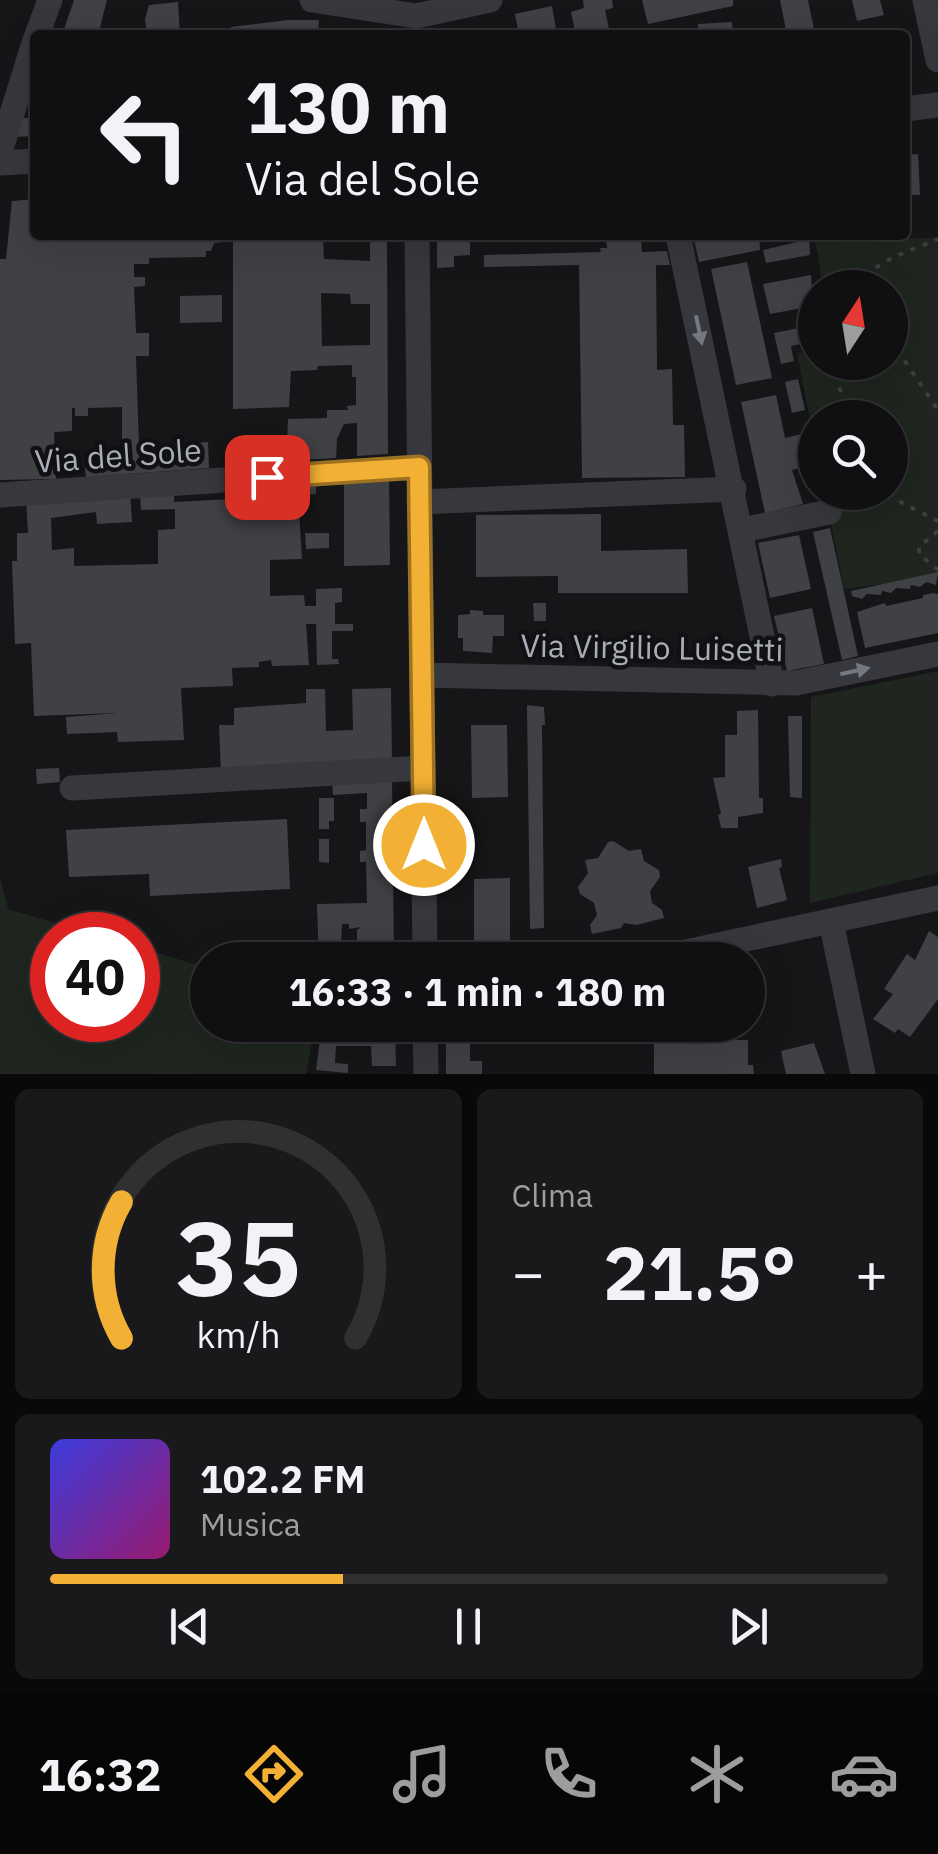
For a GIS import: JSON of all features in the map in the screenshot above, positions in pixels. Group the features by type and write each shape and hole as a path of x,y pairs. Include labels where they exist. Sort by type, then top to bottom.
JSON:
{"street":[{"path":"39,30 50,0"},
{"path":"312,0 416,17 490,0"},
{"path":"925,0 938,60"},
{"path":"0,152 30,56"},
{"path":"910,108 938,104"},
{"path":"0,162 30,161"},
{"path":"417,240 425,942"},
{"path":"679,240 772,684"},
{"name":"Via del Sole","path":"0,495 419,467"},
{"path":"419,502 734,488"},
{"path":"742,530 829,512"},
{"name":"Via Virgilio Luisetti","path":"422,675 772,684 796,683 938,654"},
{"path":"72,788 423,768"},
{"path":"732,942 938,898"},
{"path":"831,921 863,1074"},
{"path":"425,1042 426,1074"}],"path":[{"path":"873,270 938,239"},
{"path":"908,365 937,404"},
{"path":"908,504 938,521"},
{"path":"829,512 836,510"},
{"path":"938,530 919,547 919,554 938,570"}],"shaded area":[{"path":"938,238 938,577 844,589 828,510 908,510 908,400 806,400 802,380 908,380 908,270 820,270 815,240"},
{"path":"938,671 938,873 810,903 811,697"},
{"path":"0,877 8,909 30,916 30,1042 160,1042 160,954 190,963 190,1042 312,1042 306,1074 0,1074"}],"building":[{"path":"74,0 107,0 99,30 64,30"},
{"path":"583,0 612,0 613,8 605,10 609,29 575,30 571,12 584,8"},
{"path":"642,0 733,0 733,6 648,24"},
{"path":"780,0 808,0 814,29 786,30"},
{"path":"852,0 880,0 884,15 857,21"},
{"path":"178,2 180,30 146,30 149,5"},
{"path":"552,6 556,30 518,30 515,14"},
{"path":"288,20 319,20 318,30 231,27"},
{"path":"732,22 733,30 699,30 698,24"},
{"path":"22,118 30,118 30,136 15,137"},
{"path":"918,154 920,195 910,195 910,155"},
{"path":"30,199 30,240 222,240 206,251 206,257 149,258 149,264 134,264 134,277 145,277 145,286 134,287 136,333 149,333 149,356 136,356 139,447 208,442 209,468 86,477 85,468 91,467 91,459 122,456 122,407 88,408 88,416 75,416 72,408 72,431 54,432 56,479 0,480 0,259 6,259 12,201"},
{"path":"233,240 323,240 324,259 370,261 370,240 387,240 388,454 357,456 357,423 344,424 337,439 336,458 286,461 288,419 327,418 327,410 348,410 347,406 356,405 352,365 291,371 289,407 233,409","holes":["321,293 350,294 351,304 370,304 370,345 322,346"]},
{"path":"437,240 470,240 470,255 454,256 454,267 437,268"},
{"path":"606,240 641,240 642,252 667,251 670,265 656,265 657,370 672,369 673,425 684,425 685,477 582,478 579,265 484,267 484,255 601,252 600,248 607,248"},
{"path":"694,240 759,240 760,250 699,262"},
{"path":"809,240 810,255 766,263 763,250"},
{"path":"747,262 772,378 736,385 711,269"},
{"path":"798,277 798,309 770,314 763,284"},
{"path":"222,295 222,322 180,323 180,296"},
{"path":"798,328 798,345 791,346 794,361 781,364 774,333"},
{"path":"798,379 803,400 798,400 798,412 792,413 785,382"},
{"path":"776,395 785,438 798,435 798,468 792,470 798,505 765,513 741,402"},
{"path":"268,437 270,463 233,466 232,440"},
{"path":"389,474 390,565 344,566 344,476"},
{"path":"316,477 316,494 298,495 302,559 270,560 270,596 304,595 305,606 316,606 316,589 342,588 342,602 335,603 335,624 353,624 353,631 332,631 332,659 338,659 339,664 317,665 316,624 306,624 309,665 272,666 271,660 259,662 259,667 232,668 233,686 181,688 184,740 118,742 117,732 67,734 66,717 118,713 34,716 31,643 15,644 12,561 17,561 17,533 28,533 26,497 130,490 132,522 97,524 96,512 51,518 52,550 74,548 74,566 158,564 158,530 175,529 175,509 141,510 140,493 174,490 174,502 232,499 231,483"},
{"path":"601,514 601,551 687,549 688,593 558,593 558,576 476,577 476,515"},
{"path":"830,528 858,656 842,660 813,532"},
{"path":"305,533 329,533 329,548 306,549"},
{"path":"799,535 811,589 770,598 758,543"},
{"path":"938,572 936,585 926,582 920,587 911,585 910,589 896,588 891,593 867,594 862,599 852,596 851,591"},
{"path":"938,594 938,633 865,648 857,612"},
{"path":"533,603 546,603 546,621 534,621"},
{"path":"812,608 824,664 787,671 774,616"},
{"path":"470,610 483,611 483,615 504,615 504,636 493,636 492,653 463,651 463,638 458,638 458,615 470,614"},
{"path":"391,688 392,764 221,773 219,725 234,725 234,708 306,703 306,689 325,689 326,731 353,730 352,689"},
{"path":"527,705 544,707 545,725 544,928 530,929"},
{"path":"758,710 759,798 763,798 763,813 738,817 738,828 721,828 713,778 725,777 725,735 737,735 737,711"},
{"path":"788,716 802,716 802,798 790,797"},
{"path":"471,725 507,725 508,797 472,798"},
{"path":"59,768 60,782 37,784 36,769"},
{"path":"332,779 392,779 394,942 357,942 357,930 361,927 349,929 349,924 342,924 341,942 318,942 317,904 367,903 366,862 360,862 360,851 366,850 366,822 360,822 360,809 367,809 367,793 333,795"},
{"path":"319,798 334,798 334,821 329,821 329,829 319,829"},
{"path":"287,819 290,889 150,896 149,874 69,877 66,830"},
{"path":"319,839 329,839 329,863 319,862"},
{"path":"608,842 629,851 641,849 644,861 659,870 660,877 650,891 652,903 662,910 664,918 636,925 624,923 621,928 592,934 590,925 597,915 594,903 580,894 578,887 588,873 585,860 598,858"},
{"path":"781,859 779,868 787,900 757,908 748,867"},
{"path":"510,878 510,942 474,942 474,879"},
{"path":"929,931 938,937 938,999 910,1037 873,1019 893,994 884,989 907,954 915,960"},
{"path":"320,1042 395,1042 396,1066 372,1066 371,1046 336,1046 335,1063 348,1064 348,1073 316,1070"},
{"path":"446,1042 470,1042 470,1061 482,1061 482,1074 446,1074"},
{"path":"654,1042 748,1042 748,1065 753,1065 754,1074 654,1074"},
{"path":"814,1043 825,1074 786,1074 781,1051"}],"route":[{"path":"267,477 419,467 424,845"}]}
